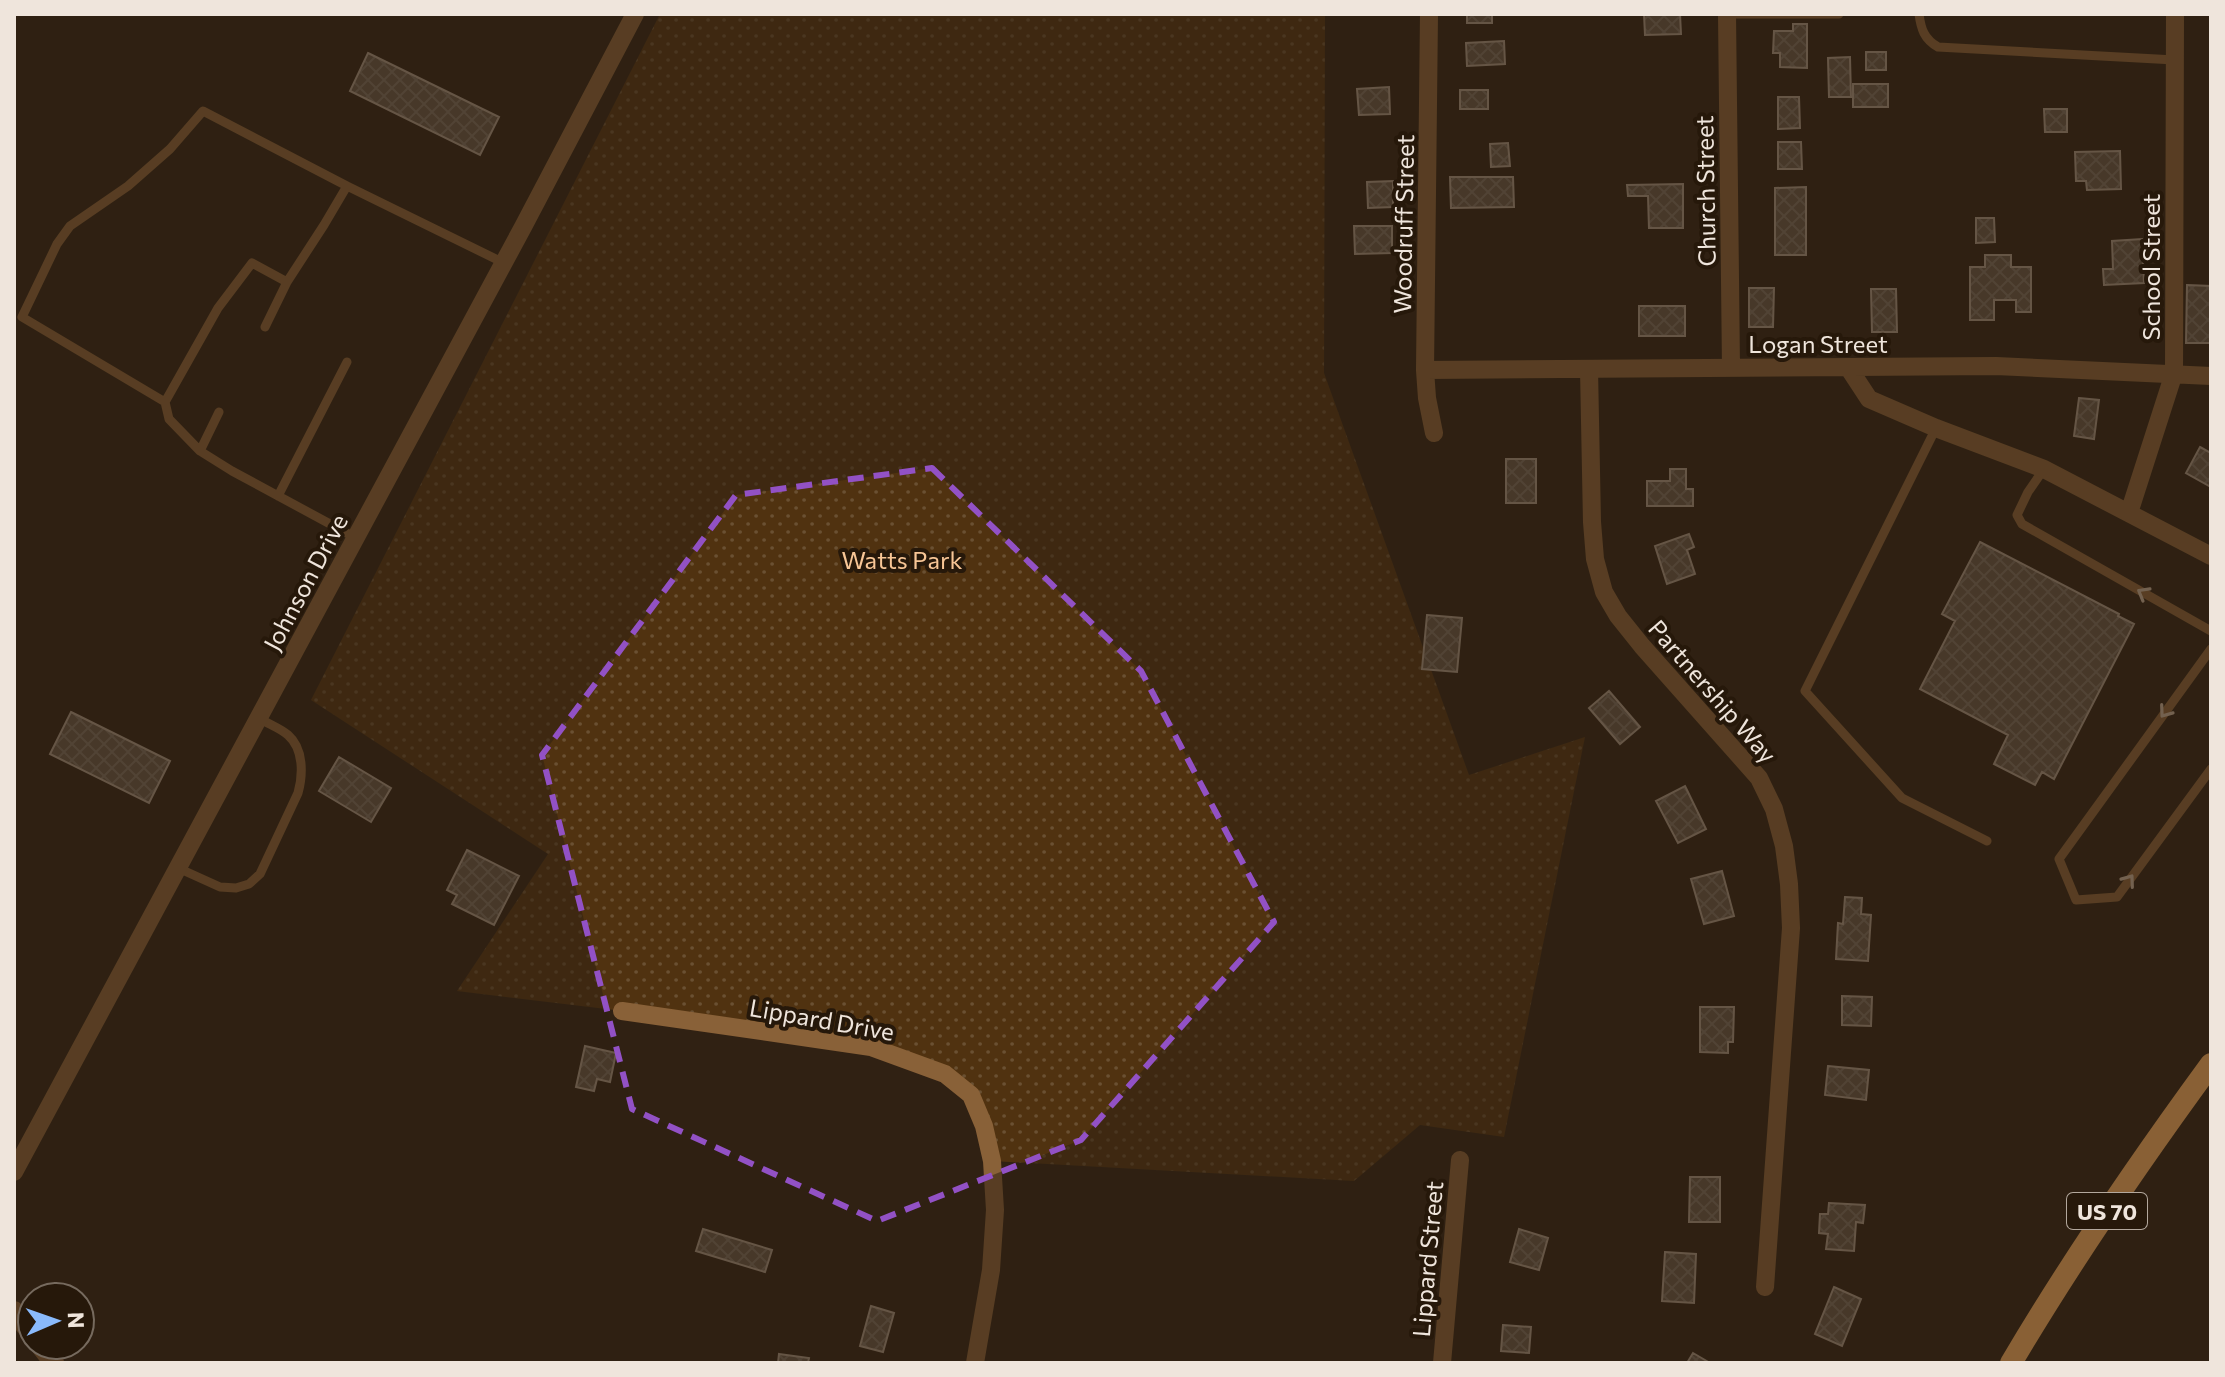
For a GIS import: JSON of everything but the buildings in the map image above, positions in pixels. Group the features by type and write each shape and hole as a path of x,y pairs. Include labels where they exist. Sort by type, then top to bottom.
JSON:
{"highway":[{"name":"US 70","path":"2011,1363 2050,1296 2155,1140 2211,1064"}],"street":[{"name":"Johnson Drive","path":"14,1172 635,14"},
{"name":"Woodruff Street","path":"1429,14 1425,370 1434,433"},
{"name":"Church Street","path":"1727,14 1731,368"},
{"name":"School Street","path":"2129,513 2174,373 2175,14"},
{"name":"Logan Street","path":"1425,370 1996,366 2211,376"},
{"path":"1848,367 1869,399 2044,469 2211,556"},
{"name":"Partnership Way","path":"1589,369 1592,522 1595,559 1604,592 1642,646 1759,778 1774,809 1784,846 1791,928 1765,1287"},
{"name":"Lippard Drive","path":"622,1011 871,1047 945,1074 971,1095 984,1126 992,1161 995,1210 991,1270 975,1363"},
{"name":"Lippard Street","path":"1442,1363 1460,1160"}],"lane":[{"path":"1727,14 1839,14"},
{"path":"1919,14 1921,30 1929,42 1938,47 2175,60"},
{"path":"165,402 22,317 57,244 70,226 128,186 170,149 203,111 504,263"},
{"path":"265,327 287,282 347,186"},
{"path":"287,282 252,263 218,308 165,402 169,419 200,451 356,538"},
{"path":"278,496 347,362"},
{"path":"200,451 219,412"},
{"path":"1936,428 1805,691 1902,798 1987,841"},
{"path":"2044,469 2017,515 2022,524 2211,631"},
{"path":"2211,649 2059,859 2076,900 2117,897 2211,769"},
{"path":"178,868 220,887 236,888 249,884 260,874 302,779 295,744 288,735 259,718"}],"highlighted area":[{"path":"932,468 1141,671 1274,922 1081,1140 877,1221 632,1109 542,755 736,495"}],"green space":[{"name":"Watts Park","path":"660,14 1325,14 1324,373 1469,775 1585,737 1504,1137 1420,1125 1354,1181 992,1161 971,1095 917,1063 623,1011 457,991 548,854 311,700"}]}
